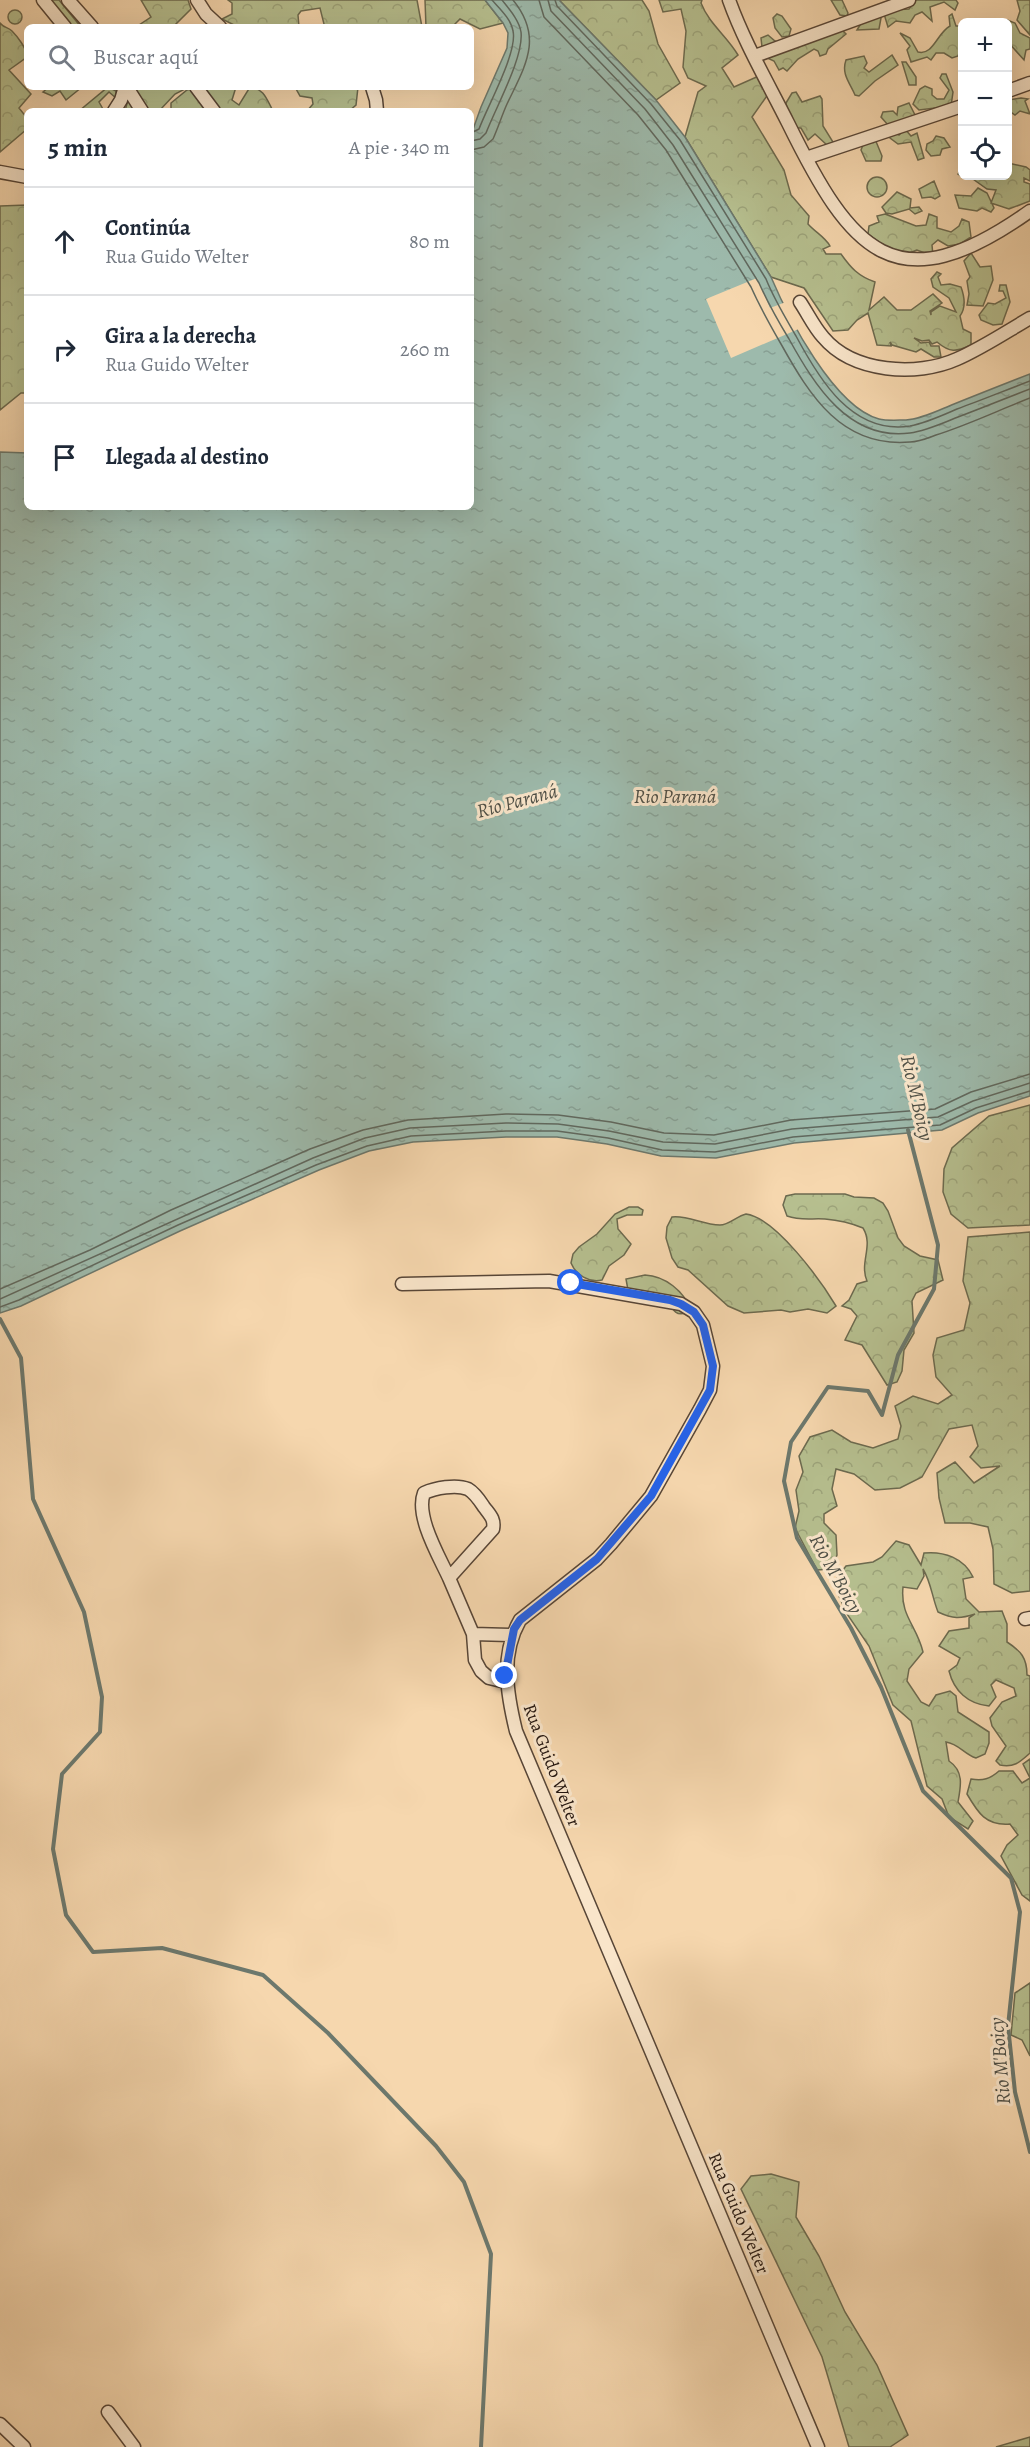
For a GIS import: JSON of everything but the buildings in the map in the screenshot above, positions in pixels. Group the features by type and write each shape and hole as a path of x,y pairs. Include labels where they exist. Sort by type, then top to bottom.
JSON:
{"street":[{"path":"43,0 63,24"},
{"path":"68,0 89,24"},
{"path":"197,0 206,14 217,24"},
{"path":"729,0 806,158 831,202 863,240 900,258 924,261 958,253 1003,231 1030,211"},
{"path":"755,56 909,0"},
{"path":"1012,90 1030,83"},
{"path":"116,108 124,90"},
{"path":"126,90 140,108"},
{"path":"198,90 212,108"},
{"path":"373,90 377,108"},
{"path":"806,158 958,108"},
{"path":"0,172 24,176"},
{"path":"801,302 824,338 844,354 881,369 908,369 956,359 1030,318"},
{"name":"Rua Guido Welter","path":"402,1284 549,1281 670,1300 694,1312 703,1325 713,1366 710,1390 651,1496 597,1559 520,1620 513,1635 505,1676 516,1731 818,2447"},
{"path":"449,1578 493,1529 494,1524 494,1519 477,1496 468,1489 459,1487 432,1489 424,1493 421,1503 423,1516 449,1578 473,1634 475,1660 481,1671 489,1678 506,1682"},
{"path":"473,1634 513,1635"},
{"path":"108,2412 134,2447"},
{"path":"0,2424 24,2447"}],"green space":[{"path":"47,0 59,0 79,24 67,24"},
{"path":"141,0 188,0 191,9 176,24 140,24 151,17"},
{"path":"228,0 417,0 421,24 324,24 320,8 301,11 298,15 299,24 232,24 222,19 232,14 232,3"},
{"path":"425,0 485,0 503,23 480,29 460,19 455,24 426,24"},
{"path":"559,0 642,0 649,11 658,44 680,83 656,100"},
{"path":"659,0 702,0 704,10 738,55 722,68 734,87 761,75 769,93 752,117 784,170 791,195 809,216 808,224 830,246 823,249 826,254 841,254 855,271 875,282 869,310 884,297 897,310 911,310 933,294 942,303 930,311 931,315 931,312 940,306 956,312 949,298 933,287 931,279 937,272 941,274 938,277 941,285 950,284 961,287 964,303 960,316 963,329 971,333 971,345 953,350 937,342 932,344 929,340 922,341 914,338 921,343 929,342 931,346 939,346 941,357 934,357 921,349 916,352 892,345 890,342 891,346 877,345 868,313 848,330 833,331 804,288 771,277 685,137 698,92 706,86 688,78 683,67 686,31 681,9 663,12"},
{"path":"831,0 842,0 848,13 847,16 840,15"},
{"path":"916,0 956,0 958,3 955,10 944,2 930,7 932,21 922,12 915,15 910,23 896,21 888,27 884,14 892,10 909,9"},
{"path":"1017,0 1030,0 1030,35 1017,20 1020,11"},
{"path":"12,10 18,10 22,17 18,24 12,24 8,20 8,14"},
{"path":"874,13 881,18 879,29 857,30 866,15"},
{"path":"777,14 782,16 791,29 789,36 782,37 775,28 773,18"},
{"path":"952,14 958,26 958,56 952,58 944,53 936,53 931,60 927,57 911,62 907,50 910,46 900,33 910,38 918,52 928,51 950,26 949,16"},
{"path":"1012,22 1020,33 1030,38 1030,49 1026,50 1024,60 1012,46"},
{"path":"0,23 10,30 24,46 24,59 9,70 24,86 24,90 31,94 19,108 24,114 24,132 0,152"},
{"path":"841,29 846,34 828,49 826,54 820,56 814,49 798,59 787,71 783,68 779,70 774,61 763,56 761,38 768,35 782,44"},
{"path":"892,55 898,65 859,96 855,95 845,74 846,60 864,56 867,63 864,68 869,72"},
{"path":"902,62 906,62 916,77 916,85 909,85"},
{"path":"942,74 946,74 953,92 951,106 919,110 913,104 920,89 925,86 932,89 932,95 937,99 944,99 949,90 940,78"},
{"path":"45,90 78,90 66,100 60,91 52,96 43,92"},
{"path":"104,90 116,91 117,99 109,92 99,102 102,108 83,108"},
{"path":"134,90 183,90 175,94 162,108 126,108 129,96"},
{"path":"187,90 235,90 232,100 239,105 248,90 259,90 271,108 171,108 171,103"},
{"path":"297,90 358,90 356,105 352,108 310,108 313,104 312,98 300,96"},
{"path":"796,92 802,102 820,96 822,99 823,126 833,142 828,146 815,134 808,140 801,128 795,128 788,115 786,103 792,93"},
{"path":"1012,99 1028,99 1025,101 1030,114 1020,111 1015,115 1012,113"},
{"path":"909,103 915,115 911,120 888,125 881,117 883,112 893,111 897,115 898,107"},
{"path":"905,129 911,136 917,133 924,158 918,160 911,142 898,144 890,138 888,133 894,132 899,135"},
{"path":"936,136 944,138 950,147 942,149 940,155 931,156 926,150 927,144"},
{"path":"875,139 882,156 881,161 866,161 861,150 863,145"},
{"path":"1012,164 1030,170 1030,181 1024,178 1024,182 1030,184 1030,201 1009,209 991,203 996,190 987,189 974,180 1012,180"},
{"path":"873,177 881,177 887,183 887,191 881,197 873,197 867,191 867,183"},
{"path":"934,181 940,196 935,199 922,198 919,189"},
{"path":"978,188 987,193 994,208 991,212 982,208 977,211 959,208 955,195 971,196"},
{"path":"897,192 911,199 910,208 919,207 922,211 915,214 909,209 892,214 886,213 882,207"},
{"path":"24,205 24,393 0,410 0,206"},
{"path":"885,214 916,226 926,225 929,214 937,217 937,228 951,232 959,226 962,219 969,222 971,237 960,244 948,246 938,240 932,245 933,256 917,250 910,253 897,252 868,234 869,226 879,222 877,216"},
{"path":"971,253 980,267 991,266 993,280 983,306 967,305 969,294 967,281 970,277 964,261"},
{"path":"1000,285 1006,285 1010,302 1002,324 993,325 981,320 979,315 988,303 995,304 1006,298 1003,291 999,291"},
{"path":"1030,1105 1030,1225 968,1228 951,1214 943,1192 944,1169 952,1148 989,1116"},
{"path":"845,1194 874,1198 883,1203 888,1211 898,1238 904,1246 920,1256 938,1260 943,1280 916,1293 912,1301 914,1333 904,1350 902,1371 897,1382 887,1385 862,1345 845,1340 857,1316 851,1309 842,1306 849,1300 857,1284 867,1281 865,1267 867,1241 863,1228 835,1220 787,1216 783,1205 786,1196"},
{"path":"629,1207 638,1207 643,1210 642,1215 627,1215 617,1219 618,1229 631,1244 624,1255 609,1266 602,1280 588,1279 580,1274 571,1263 573,1254 597,1234 615,1214"},
{"path":"746,1214 758,1218 784,1238 809,1267 836,1306 827,1313 808,1309 790,1312 781,1310 744,1313 728,1306 688,1270 678,1267 672,1258 666,1238 667,1227 672,1217 684,1217 720,1225 727,1224"},
{"path":"1030,1232 1030,1591 1012,1593 994,1584 993,1549 988,1527 970,1523 945,1523 939,1498 937,1473 955,1462 974,1483 1000,1466 981,1468 970,1457 978,1446 972,1425 949,1429 922,1477 900,1488 875,1490 854,1474 836,1469 832,1489 837,1506 824,1514 824,1523 836,1535 837,1555 831,1569 817,1570 795,1528 799,1511 796,1490 803,1472 799,1456 810,1437 832,1430 851,1442 873,1448 898,1439 901,1426 895,1406 913,1396 938,1404 952,1395 936,1377 933,1355 937,1338 964,1330 970,1303 963,1281 968,1237"},
{"path":"645,1275 660,1278 673,1286 684,1297 691,1310 682,1314 678,1313 662,1294 628,1290 626,1279"},
{"path":"896,1541 909,1545 921,1565 924,1553 939,1553 953,1557 969,1570 973,1577 963,1579 966,1599 979,1612 1002,1611 1007,1624 1007,1642 1022,1656 1026,1664 1027,1675 1030,1676 1030,1753 1016,1764 1000,1765 996,1761 1006,1746 992,1726 990,1718 1002,1702 1016,1696 1014,1688 996,1680 991,1685 996,1697 989,1706 968,1699 954,1685 949,1671 957,1665 960,1658 939,1646 949,1631 969,1628 969,1618 975,1614 956,1618 938,1612 923,1569 924,1576 917,1589 903,1587 906,1613 923,1652 909,1669 907,1681 921,1702 929,1706 936,1695 950,1691 956,1696 958,1712 989,1732 989,1743 985,1754 976,1758 946,1742 949,1761 959,1774 958,1802 973,1821 968,1829 949,1817 942,1799 927,1786 911,1721 893,1705 869,1646 847,1614 838,1594 837,1578 846,1566 873,1562 882,1557"},
{"path":"1030,1759 1030,1778 1023,1764"},
{"path":"999,1771 1013,1771 1022,1783 1030,1778 1030,1901 1022,1895 1001,1856 1007,1845 1018,1835 1010,1824 995,1823 984,1817 967,1794 971,1779 986,1779"},
{"path":"1030,1983 1030,2056 1022,2040 1011,2035 1015,1993"},
{"path":"771,2174 799,2182 796,2217 819,2256 845,2312 877,2365 908,2435 890,2447 849,2447 822,2357 741,2189 751,2176"},
{"path":"1030,2437 1030,2447 996,2447"}],"water":[{"name":"Rio Paraná","path":"485,0 559,0 656,100 685,137 771,277 814,358 846,397 862,411 882,420 912,419 1030,374 1030,1096 978,1113 942,1130 794,1143 716,1158 661,1156 607,1144 557,1137 413,1142 369,1151 319,1170 180,1231 21,1306 0,1313 0,452 24,453 24,510 474,510 474,127 507,48 508,33"}],"pier":[{"path":"757,278 770,308 786,302 801,328 731,358 706,299"}],"waterway":[{"name":"Rio M'Boicy","path":"908,1130 938,1245 934,1289 898,1355 882,1415 868,1391 828,1387 791,1442 784,1481 797,1538 851,1628 881,1687 923,1791 1011,1878 1020,1912 1008,2026 1015,2092 1030,2152"},
{"path":"0,1319 21,1358 33,1499 84,1612 102,1697 100,1732 62,1774 53,1849 66,1915 93,1952 162,1948 263,1975 328,2033 436,2146 464,2182 491,2254 481,2447"}],"route":[{"path":"505,1676 514,1629 520,1620 597,1559 651,1496 710,1390 713,1366 709,1343 703,1325 694,1312 670,1300 571,1283"}],"water label":[{"name":"Río Paraná","path":"517,801"}]}
